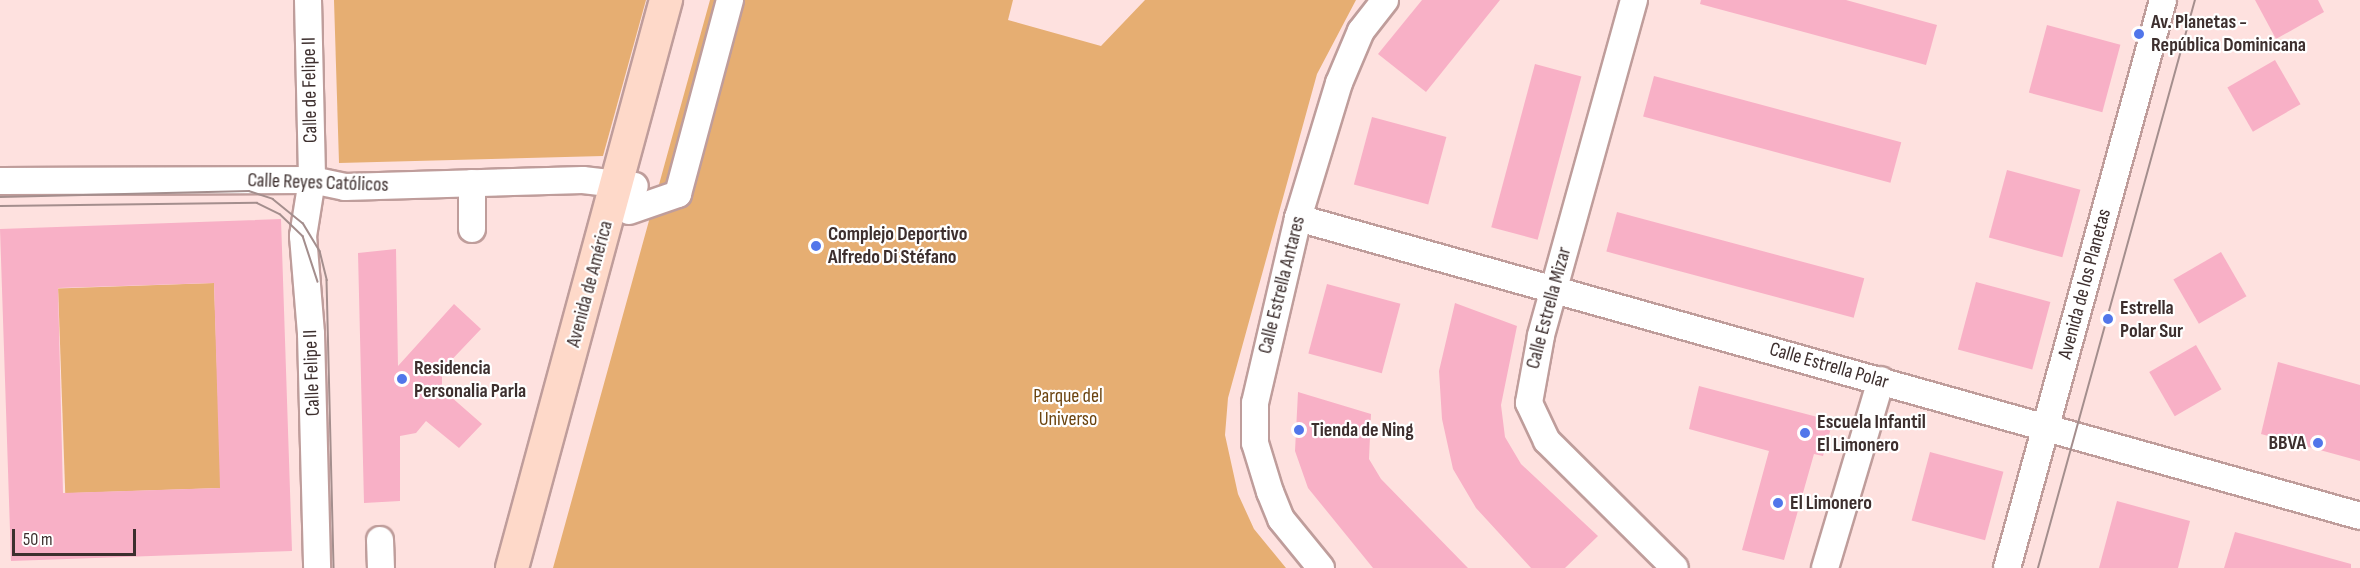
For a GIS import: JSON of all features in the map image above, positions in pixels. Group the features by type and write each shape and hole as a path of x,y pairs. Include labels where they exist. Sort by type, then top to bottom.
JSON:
{"main road":[{"name":"Avenida de América","path":"533,568 627,194 666,0"},
{"name":"Avenida de América","path":"512,568 687,0"}],"street":[{"name":"Calle de Felipe II","path":"308,0 312,180"},
{"name":"Avenida de América","path":"627,194 678,194 730,0"},
{"name":"Calle Estrella Antares","path":"1320,568 1281,519 1255,443 1262,364 1298,218 1351,51 1384,0"},
{"name":"Calle Estrella Mizar","path":"1634,0 1528,385 1534,420 1555,449 1675,568"},
{"name":"Avenida de los Planetas","path":"2007,568 2163,0"},
{"name":"Calle Reyes Católicos","path":"0,182 312,180 345,187 472,183 627,194"},
{"name":"Calle Felipe II","path":"312,180 303,236 311,334 317,568"},
{"path":"472,183 472,229"},
{"name":"Calle Estrella Polar","path":"1298,218 2360,516"},
{"path":"1825,568 1881,380"},
{"path":"380,540 381,568"}],"green space":[{"path":"334,0 646,0 603,156 339,163"},
{"name":"Parque del Universo","path":"710,0 1013,0 1008,20 1101,46 1145,0 1356,0 1317,74 1228,398 1225,435 1238,494 1254,529 1286,568 553,568"},
{"path":"214,283 221,488 65,493 58,288"}],"building":[{"path":"1422,0 1500,0 1426,92 1378,54"},
{"path":"1701,0 1846,0 1937,25 1926,65 1700,4"},
{"path":"2255,0 2318,0 2324,12 2276,39"},
{"path":"2047,25 2120,45 2102,112 2029,93"},
{"path":"2275,60 2300,104 2253,132 2227,88"},
{"path":"1535,64 1581,76 1538,240 1491,227"},
{"path":"1654,76 1901,142 1890,183 1643,117"},
{"path":"1372,117 1446,137 1428,205 1354,185"},
{"path":"2007,170 2080,190 2062,257 1989,238"},
{"path":"1617,212 1864,278 1854,318 1606,252"},
{"path":"281,219 292,551 11,561 0,229","holes":["214,283 220,488 63,493 58,288"]},
{"name":"Residencia Personalia Parla","path":"396,249 398,366 454,304 481,329 442,370 442,389 482,424 459,448 426,421 416,433 400,436 400,501 364,503 358,253"},
{"path":"2221,252 2246,296 2199,324 2173,280"},
{"path":"1976,282 2050,302 2032,370 1958,350"},
{"path":"1327,284 1400,304 1382,373 1308,354"},
{"path":"1455,303 1517,326 1501,405 1505,437 1521,464 1598,536 1565,568 1531,568 1476,508 1453,469 1442,419 1439,371"},
{"path":"2196,345 2222,389 2175,416 2149,372"},
{"path":"2278,362 2360,385 2360,461 2261,434"},
{"name":"El Limonero","path":"1699,386 1833,421 1823,456 1814,454 1784,560 1742,550 1769,451 1689,429"},
{"path":"1298,392 1371,414 1369,459 1381,479 1468,568 1373,568 1308,488 1295,451"},
{"path":"1930,452 2003,472 1985,540 1912,521"},
{"path":"2117,501 2190,521 2178,568 2099,568"},
{"path":"2235,532 2351,564 2351,568 2224,568"}],"tram line":[{"path":"2038,568 2195,0"},
{"path":"0,197 249,191 273,199 303,223 320,251 327,280 334,568"},
{"path":"0,206 257,203 280,214 303,236 318,282"}],"place":[{"name":"Av. Planetas - República Dominicana","path":"2139,34"},
{"name":"Complejo Deportivo Alfredo Di Stéfano","path":"816,246"},
{"name":"Estrella Polar Sur","path":"2108,319"},
{"name":"Residencia Personalia Parla","path":"402,379"},
{"name":"Tienda de Ning","path":"1299,430"},
{"name":"Escuela Infantil El Limonero","path":"1805,433"},
{"name":"BBVA","path":"2318,443"},
{"name":"El Limonero","path":"1778,503"}]}
